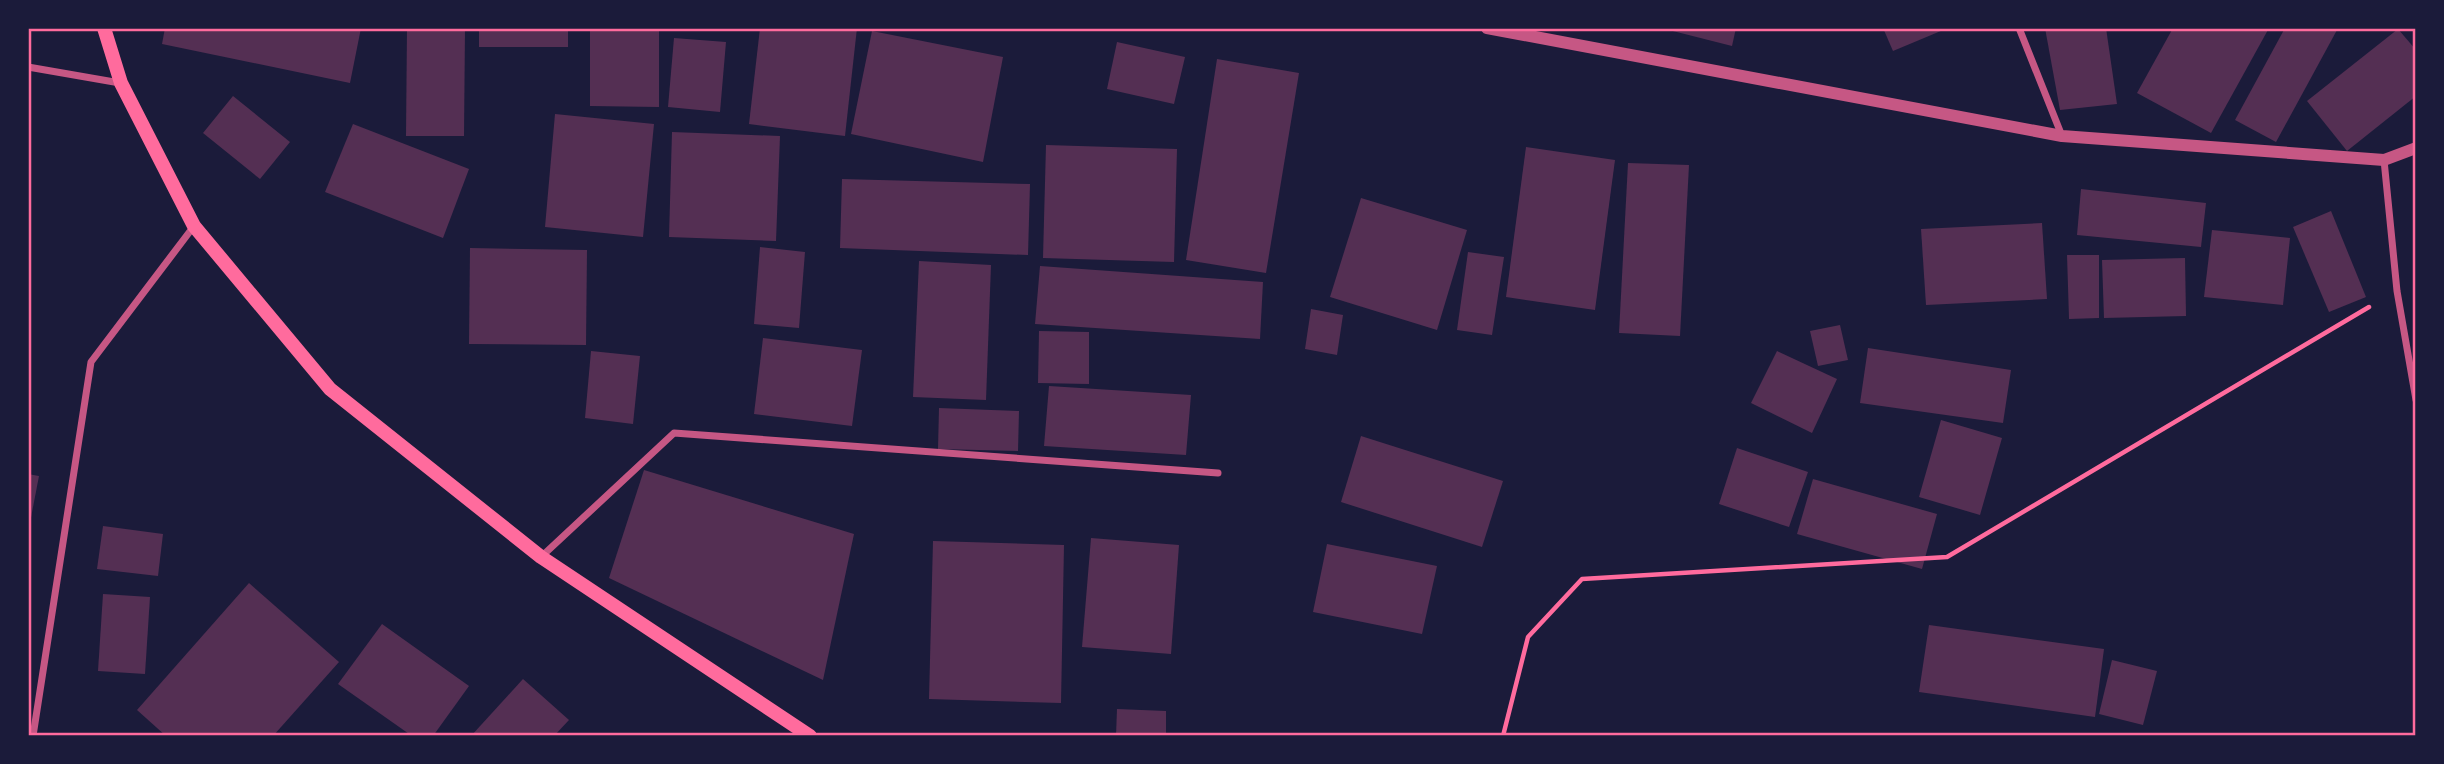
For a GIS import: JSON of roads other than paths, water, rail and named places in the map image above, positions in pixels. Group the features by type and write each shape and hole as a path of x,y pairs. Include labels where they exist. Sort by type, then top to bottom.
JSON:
{"main road":[{"path":"103,28 121,83 194,226 330,389 541,557 810,736"}],"street":[{"path":"1487,28 2062,136 2384,160 2416,148"},
{"path":"2019,28 2062,136"},
{"path":"28,66 121,83"},
{"path":"2384,160 2397,291 2416,400"},
{"path":"33,736 90,362 194,226"},
{"path":"541,557 674,433 1218,473"}]}
